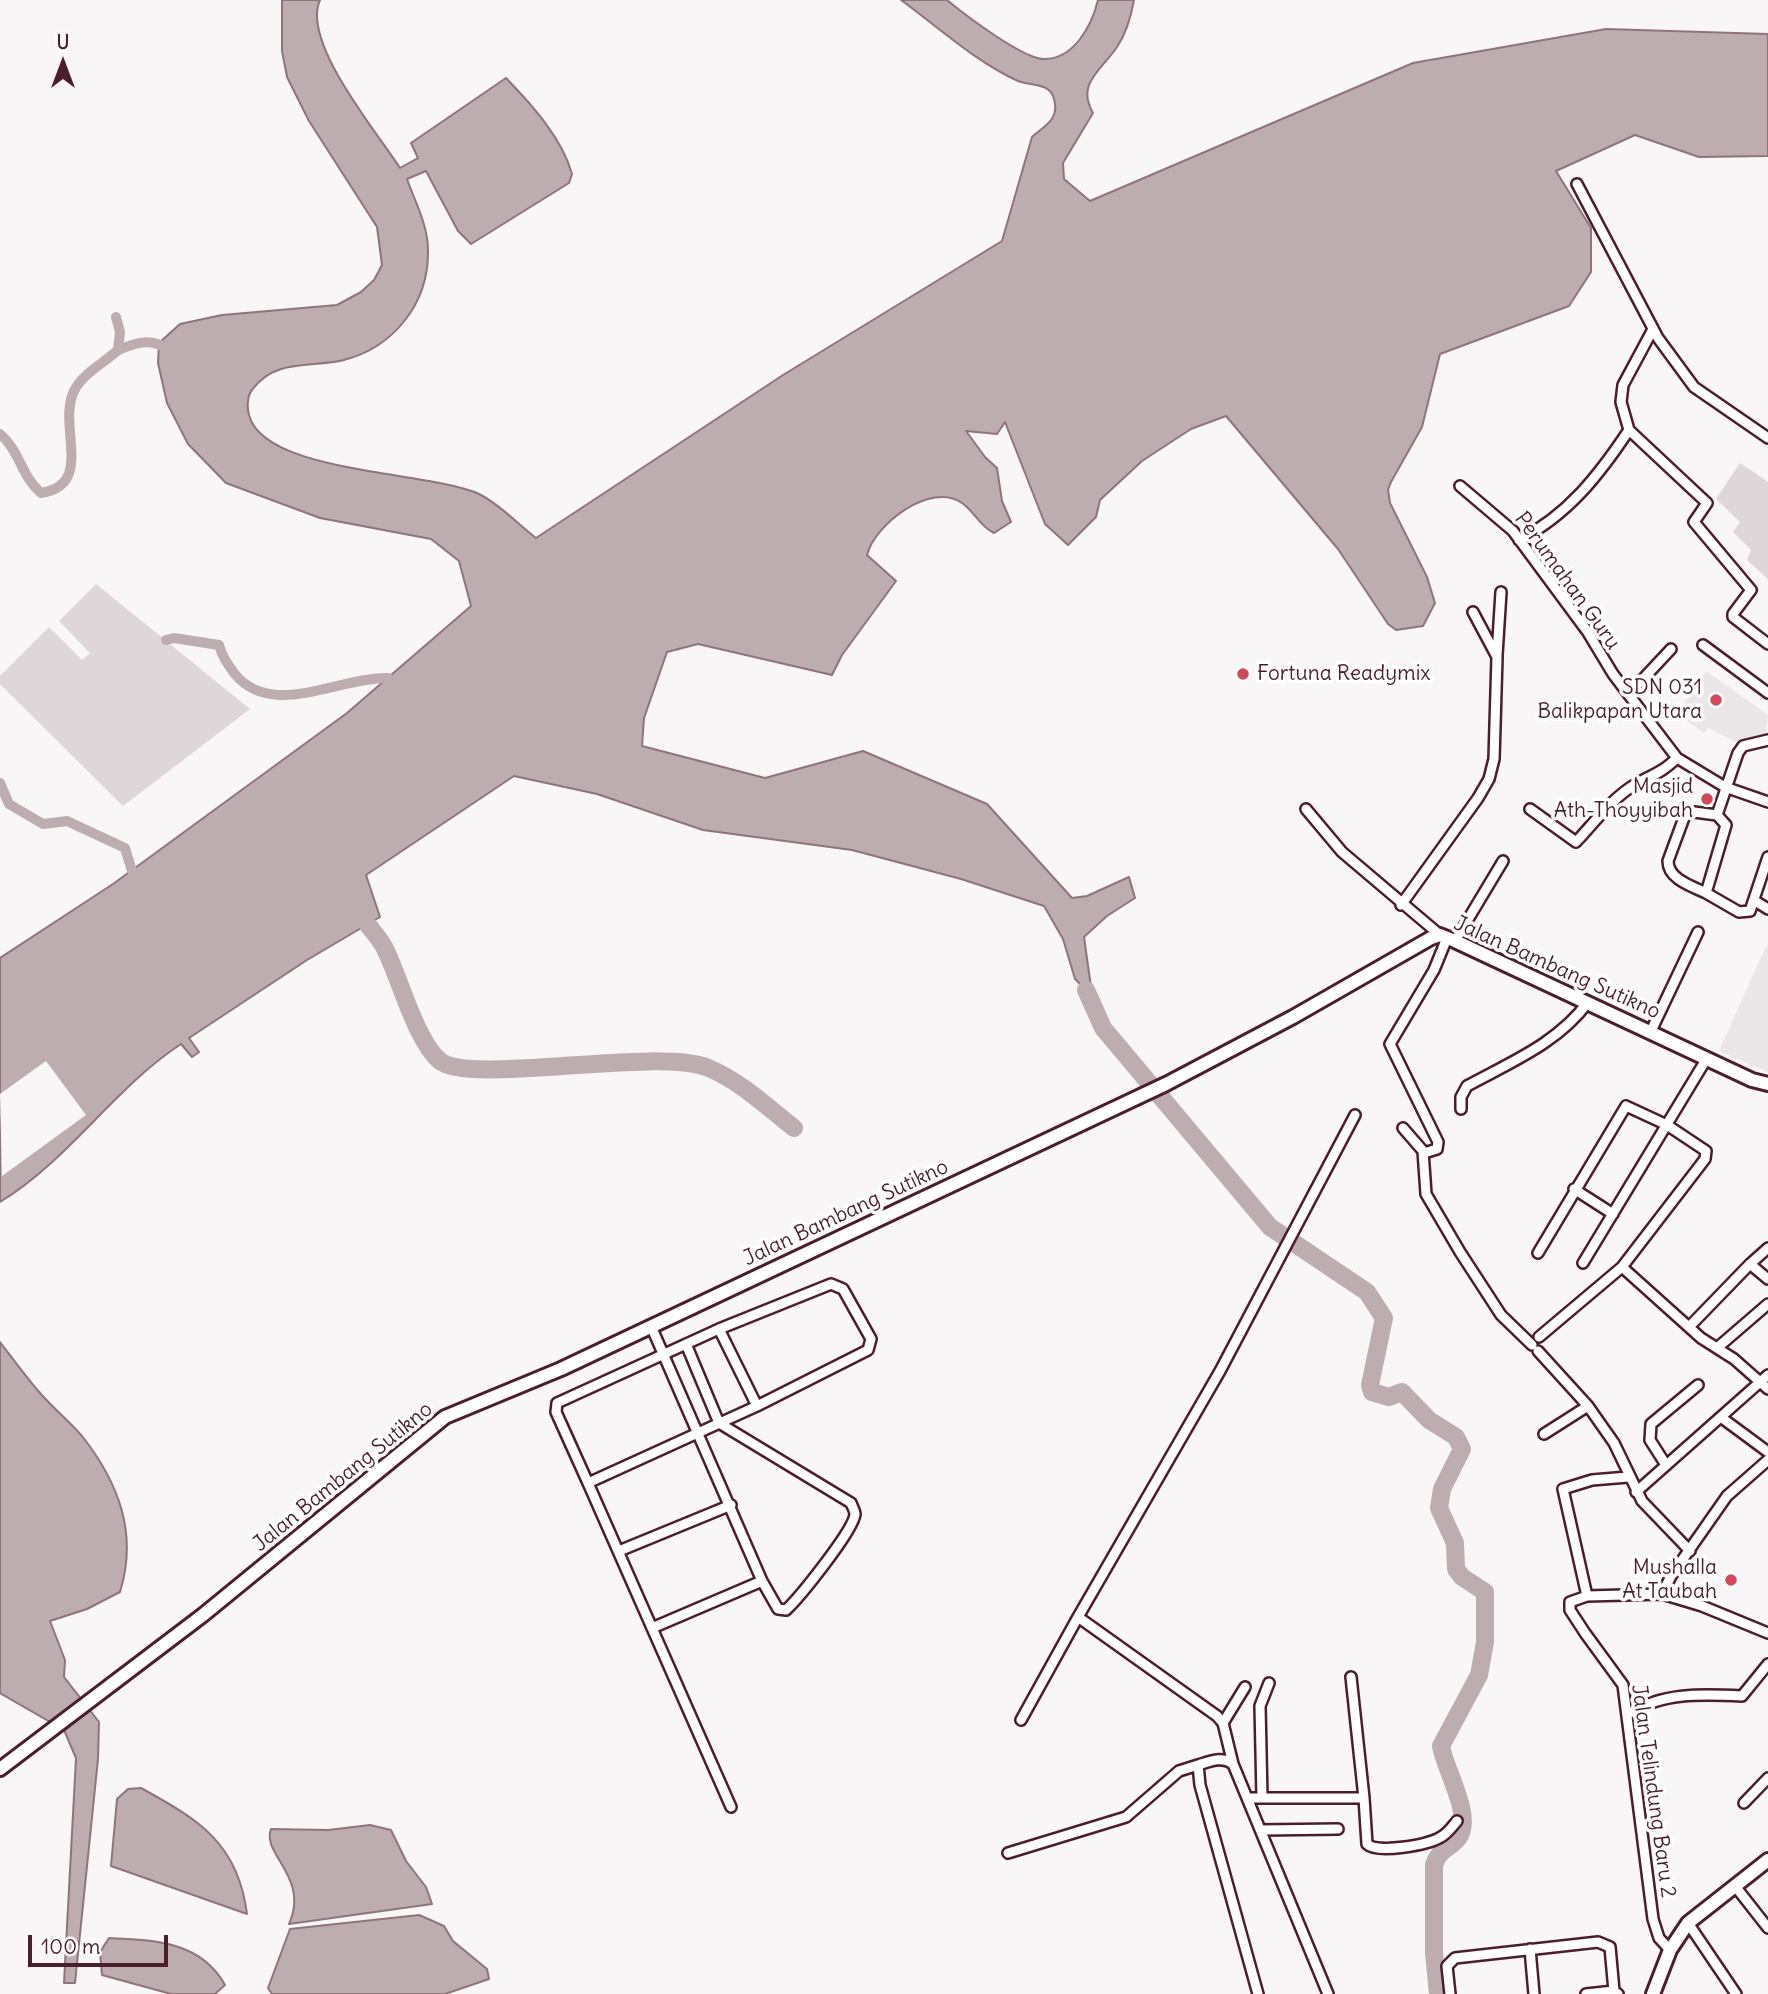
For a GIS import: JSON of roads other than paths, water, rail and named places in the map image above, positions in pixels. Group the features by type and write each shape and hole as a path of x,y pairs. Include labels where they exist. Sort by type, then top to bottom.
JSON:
{"street":[{"path":"1577,184 1653,329 1694,387 1768,438"},
{"path":"1653,329 1623,385 1621,402 1629,430 1707,503 1694,522 1751,588 1734,617 1768,644"},
{"path":"1519,540 1559,516 1586,487 1629,430"},
{"name":"Perumahan Guru","path":"1460,486 1505,522 1677,758 1725,786 1768,802"},
{"path":"1401,905 1489,779 1494,759 1501,592"},
{"path":"1473,612 1497,657"},
{"path":"1703,645 1768,693"},
{"path":"1629,694 1671,649"},
{"path":"1717,816 1725,786 1743,746 1768,740"},
{"path":"1530,809 1576,842 1621,796 1636,784 1656,776 1677,758"},
{"path":"1306,808 1342,852 1401,905 1447,938"},
{"path":"1706,893 1726,825 1717,816 1694,812 1685,815 1668,867 1677,879 1739,912 1750,911 1768,857"},
{"path":"1424,1153 1437,1149 1438,1142 1390,1044 1427,982 1447,938 1503,861"},
{"path":"1755,901 1768,909"},
{"path":"1651,1031 1698,932"},
{"name":"Jalan Bambang Sutikno","path":"0,1769 263,1567 431,1426 465,1407 561,1368 1166,1084 1447,938 1768,1084"},
{"path":"1461,1109 1461,1097 1467,1086 1557,1036 1575,1020 1588,1002"},
{"path":"1583,1262 1707,1058"},
{"path":"1536,1344 1622,1267 1705,1159 1706,1150 1667,1125 1626,1106 1538,1253"},
{"path":"1021,1720 1220,1370 1355,1115"},
{"path":"1403,1128 1424,1153 1426,1194 1488,1297 1511,1326 1536,1344 1588,1406 1622,1457 1636,1492 1690,1551"},
{"path":"1574,1189 1613,1214"},
{"path":"1689,1327 1768,1248"},
{"path":"1750,1264 1768,1279"},
{"path":"1622,1267 1689,1327 1766,1382 1636,1492"},
{"path":"588,1483 757,1406 868,1350 871,1339 843,1289 831,1284 719,1329 556,1405 588,1483 731,1807"},
{"path":"1717,1348 1768,1304"},
{"path":"651,1326 695,1433 731,1505 762,1581 778,1609 788,1608 825,1564 852,1521 854,1509 851,1503 719,1423 686,1344"},
{"path":"719,1329 757,1406"},
{"path":"1666,1465 1650,1440 1651,1424 1698,1385"},
{"path":"1544,1434 1588,1406"},
{"path":"1722,1418 1768,1452"},
{"path":"1662,1594 1671,1576 1727,1496 1768,1460"},
{"path":"1628,1477 1592,1480 1563,1489 1587,1596 1662,1594 1702,1606 1768,1633"},
{"path":"619,1551 731,1505"},
{"path":"652,1628 762,1581"},
{"name":"Jalan Telindung Baru 2","path":"1587,1596 1572,1600 1570,1610 1620,1677 1653,1919 1659,1938 1670,1950"},
{"path":"1078,1617 1127,1649 1223,1723 1233,1764 1328,1994"},
{"path":"1627,1714 1656,1700 1713,1693 1742,1696 1768,1664"},
{"path":"1350,1677 1367,1844 1373,1848 1415,1845 1438,1839 1457,1821"},
{"path":"1262,1798 1260,1706 1269,1683"},
{"path":"1223,1723 1245,1687"},
{"path":"1008,1853 1126,1817 1180,1771 1217,1759 1226,1759 1233,1764"},
{"path":"1198,1765 1208,1818 1258,1994"},
{"path":"1744,1803 1768,1778"},
{"path":"1247,1798 1364,1798"},
{"path":"1261,1830 1338,1829"},
{"path":"1653,1994 1670,1950 1688,1923 1768,1860"},
{"path":"1735,1886 1768,1928"},
{"path":"1688,1923 1736,1994"},
{"path":"1450,1994 1447,1966 1449,1960 1598,1942 1606,1944 1610,1947 1616,1992 1586,1994"},
{"path":"1531,1949 1534,1994"}],"waterway":[{"path":"0,434 41,493 57,488 67,479 71,466 69,421 74,391 88,374 118,350 120,332 116,317"},
{"path":"118,350 148,342 165,348"},
{"path":"166,640 174,638 219,645 234,673 249,687 267,693 306,693 369,679 388,678"},
{"path":"0,783 9,804 43,824 67,821 125,848 132,871"},
{"path":"368,925 384,947 423,1039 440,1061 458,1067 486,1069 646,1061 680,1062 718,1072 763,1102 794,1128"},
{"path":"1086,990 1103,1028 1270,1227 1367,1292 1384,1318 1370,1385 1372,1392 1389,1397 1402,1392 1429,1420 1456,1437 1462,1449 1442,1489 1439,1508 1455,1543 1456,1569 1462,1577 1485,1592 1485,1642 1479,1675 1441,1746 1463,1817 1459,1837 1442,1852 1434,1865 1434,1953 1438,1994"}],"place":[{"name":"Fortuna Readymix","path":"1243,674"},
{"name":"SDN 031 Balikpapan Utara","path":"1716,700"},
{"name":"Masjid Ath-Thoyyibah","path":"1707,799"},
{"name":"Mushalla At Taubah","path":"1731,1580"}]}
